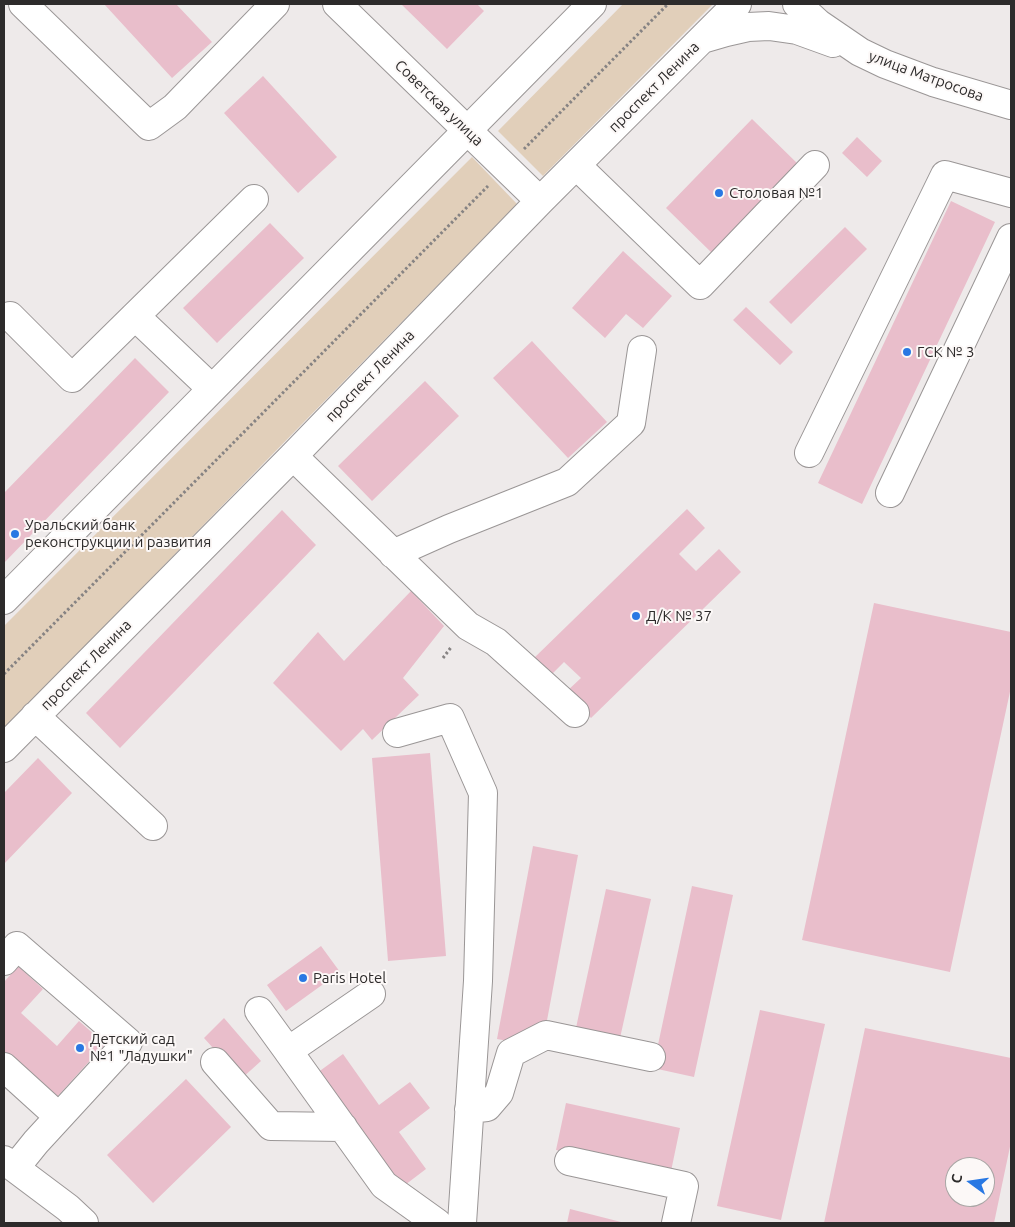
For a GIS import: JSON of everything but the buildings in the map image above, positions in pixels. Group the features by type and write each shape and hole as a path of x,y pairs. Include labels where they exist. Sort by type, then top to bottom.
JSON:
{"street":[{"path":"23,4 150,126 175,106 275,4"},
{"name":"Советская улица","path":"337,4 540,201"},
{"path":"4,600 592,4"},
{"name":"проспект Ленина","path":"4,748 293,456 540,201 737,4"},
{"name":"улица Матросова","path":"797,4 819,24 860,52 934,82 1011,105"},
{"path":"700,40 748,27 769,26 797,30 860,52"},
{"path":"576,165 700,285 815,165"},
{"path":"809,453 945,175 1011,193"},
{"path":"10,316 72,378 254,199"},
{"path":"890,494 1011,238"},
{"path":"135,316 212,389"},
{"path":"393,554 449,529 567,482 631,423 642,350"},
{"path":"293,456 468,626 496,642 575,713"},
{"path":"35,716 154,826"},
{"path":"397,733 450,718 483,793 478,980 462,1223"},
{"path":"4,961 17,946 128,1042 59,1117 9,1164 68,1208 84,1223"},
{"path":"288,1051 371,994"},
{"path":"259,1012 384,1185 437,1223"},
{"path":"469,1109 487,1107 499,1093 511,1053 546,1035 651,1058"},
{"path":"215,1062 271,1126 343,1128"},
{"path":"4,1068 59,1117"},
{"path":"569,1160 684,1186 676,1223"}],"path":[{"path":"4,674 668,4"}],"shaded area":[{"path":"623,4 713,4 543,176 498,131"},
{"path":"472,157 517,204 4,729 4,626"}],"place":[{"name":"Столовая №1","path":"719,193"},
{"name":"ГСК № 3","path":"907,352"},
{"name":"Уральский банк реконструкции и развития","path":"15,534"},
{"name":"Д/К № 37","path":"636,616"},
{"name":"Paris Hotel","path":"303,978"},
{"name":"Детский сад №1 \"Ладушки\"","path":"80,1048"}]}
